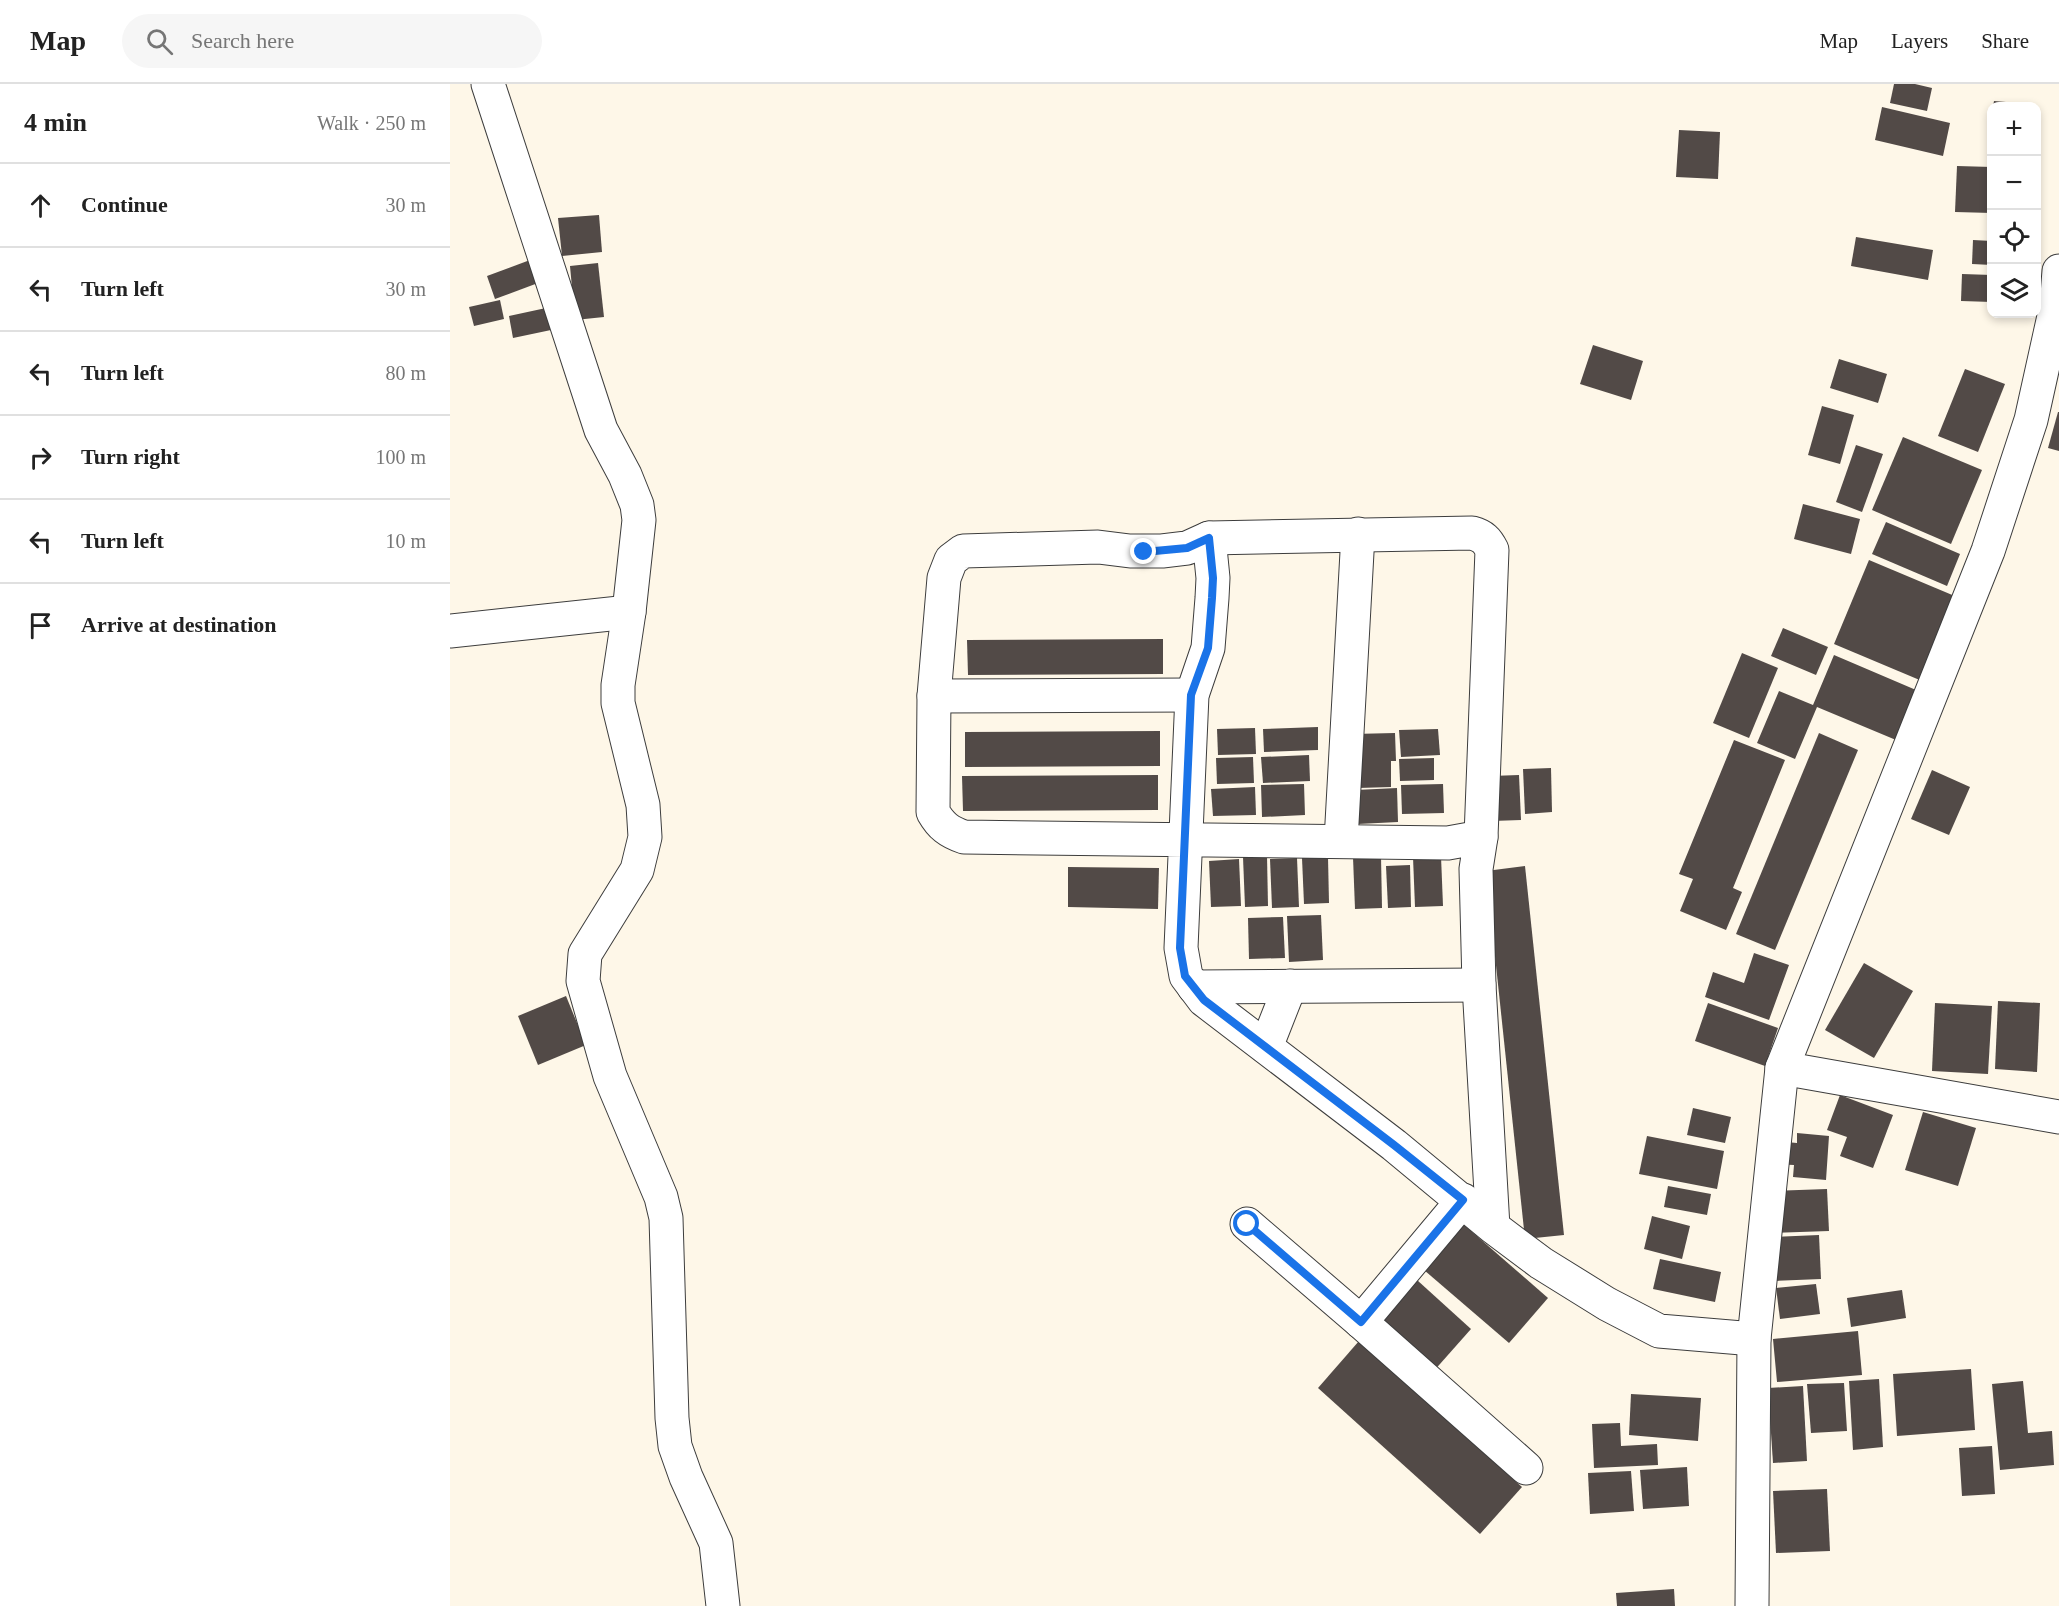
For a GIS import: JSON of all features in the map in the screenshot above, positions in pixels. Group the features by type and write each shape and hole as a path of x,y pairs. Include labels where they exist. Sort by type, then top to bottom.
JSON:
{"street":[{"path":"488,84 602,430 625,475 637,505 639,536 618,685 618,703 644,805 645,837 637,870 585,954 583,981 610,1076 662,1197 666,1218 672,1418 675,1446 686,1477 716,1543 723,1606"},
{"path":"1752,1606 1754,1340 1782,1068 1988,551 2053,348 2059,271"},
{"path":"1481,837 1448,843 1185,841 964,837 950,832 940,824 933,812 934,696 944,578 951,560 963,551 1098,547 1130,551 1162,551 1187,548 1209,538 1472,533 1487,540 1492,550 1481,837 1476,869 1479,985 1493,1227"},
{"path":"1341,841 1358,534"},
{"path":"1209,538 1213,578 1208,648 1191,695 1180,948 1185,976 1204,1000 1394,1145 1493,1227 1541,1263 1607,1304 1659,1331 1754,1340"},
{"path":"450,631 629,612"},
{"path":"934,696 1191,695"},
{"path":"1194,987 1479,985"},
{"path":"1266,1047 1290,986"},
{"path":"1782,1068 2059,1117"},
{"path":"1361,1322 1463,1200"},
{"path":"1247,1224 1526,1468"}],"building":[{"path":"1894,84 1915,84 1932,88 1927,111 1890,103"},
{"path":"1882,107 1950,123 1943,156 1875,140"},
{"path":"1679,130 1720,132 1718,179 1676,177"},
{"path":"1957,166 1987,167 1987,213 1955,212"},
{"path":"599,215 602,252 562,256 558,218"},
{"path":"1856,237 1933,250 1928,280 1851,266"},
{"path":"1973,240 1987,241 1987,265 1972,264"},
{"path":"530,260 538,283 495,299 487,276"},
{"path":"598,263 604,317 575,320 570,266"},
{"path":"1962,274 1987,275 1987,302 1961,301"},
{"path":"500,300 504,319 474,326 469,307"},
{"path":"546,308 551,330 513,338 509,316"},
{"path":"1593,345 1643,361 1631,400 1580,384"},
{"path":"1839,359 1887,374 1878,403 1830,388"},
{"path":"1965,369 2005,384 1978,452 1938,436"},
{"path":"1822,406 1854,415 1840,464 1808,455"},
{"path":"2059,412 2059,451 2048,448"},
{"path":"1903,437 1982,470 1951,544 1872,510"},
{"path":"1856,445 1883,454 1862,512 1836,502"},
{"path":"1803,504 1860,519 1851,554 1794,539"},
{"path":"1886,522 1960,554 1947,586 1872,554"},
{"path":"1869,560 1957,597 1922,681 1834,644"},
{"path":"1783,628 1828,647 1816,675 1771,656"},
{"path":"1163,639 1163,674 968,675 967,640"},
{"path":"1742,653 1778,668 1749,738 1713,723"},
{"path":"1834,655 1916,690 1896,740 1817,707 1795,759 1757,743 1779,691 1813,705"},
{"path":"1318,727 1318,750 1264,752 1263,729"},
{"path":"1255,728 1256,754 1218,755 1217,729"},
{"path":"1438,729 1440,755 1401,757 1399,730"},
{"path":"1160,731 1160,766 965,767 965,732"},
{"path":"1395,733 1396,761 1391,761 1391,787 1358,788 1353,734"},
{"path":"1819,733 1858,750 1775,950 1736,934"},
{"path":"1734,740 1785,760 1733,888 1742,892 1726,930 1680,911 1693,879 1679,874"},
{"path":"1309,755 1310,781 1263,783 1261,757"},
{"path":"1253,757 1254,783 1217,784 1216,758"},
{"path":"1434,758 1434,780 1400,781 1399,759"},
{"path":"1551,768 1552,812 1525,814 1523,769"},
{"path":"1932,770 1970,787 1949,835 1911,819"},
{"path":"1158,775 1158,810 963,811 962,776"},
{"path":"1519,775 1521,820 1492,821 1491,776"},
{"path":"1304,784 1305,815 1262,817 1261,785"},
{"path":"1443,784 1444,813 1402,814 1401,785"},
{"path":"1255,787 1256,815 1213,816 1211,789"},
{"path":"1397,788 1398,822 1358,824 1356,790"},
{"path":"1267,856 1268,906 1245,907 1243,857"},
{"path":"1381,856 1382,908 1355,909 1353,857"},
{"path":"1441,856 1443,906 1415,907 1413,857"},
{"path":"1328,857 1329,903 1304,904 1302,858"},
{"path":"1297,858 1299,907 1272,908 1270,859"},
{"path":"1239,859 1241,906 1211,907 1209,861"},
{"path":"1410,865 1411,907 1388,908 1386,866"},
{"path":"1525,866 1564,1235 1525,1239 1486,871"},
{"path":"1068,867 1159,868 1158,909 1068,907"},
{"path":"1321,915 1323,960 1289,962 1287,916"},
{"path":"1283,917 1285,958 1249,959 1248,918"},
{"path":"1754,953 1789,965 1769,1020 1705,997 1713,972 1744,983"},
{"path":"1864,963 1913,991 1874,1058 1825,1030"},
{"path":"566,996 586,1045 538,1065 518,1016"},
{"path":"1998,1001 2040,1003 2037,1072 1995,1069"},
{"path":"1708,1003 1778,1028 1765,1066 1695,1041"},
{"path":"1935,1003 1992,1006 1988,1074 1932,1071"},
{"path":"1840,1095 1893,1115 1873,1168 1840,1156 1847,1137 1827,1130"},
{"path":"1693,1108 1731,1117 1725,1143 1687,1135"},
{"path":"1923,1112 1976,1128 1958,1186 1905,1170"},
{"path":"1797,1133 1829,1136 1826,1180 1793,1177 1794,1165 1774,1164 1776,1141 1797,1143"},
{"path":"1647,1136 1724,1151 1717,1189 1639,1174"},
{"path":"1668,1186 1711,1194 1707,1215 1664,1207"},
{"path":"1827,1189 1829,1231 1774,1233 1772,1191"},
{"path":"1652,1216 1690,1226 1682,1259 1644,1249"},
{"path":"1463,1224 1548,1298 1509,1343 1424,1270"},
{"path":"1819,1235 1821,1279 1775,1281 1773,1237"},
{"path":"1660,1259 1721,1272 1715,1302 1653,1289"},
{"path":"1417,1280 1471,1329 1432,1373 1377,1324"},
{"path":"1816,1284 1820,1314 1780,1319 1776,1288"},
{"path":"1902,1290 1906,1318 1851,1327 1847,1298"},
{"path":"1858,1331 1862,1375 1777,1382 1773,1339"},
{"path":"1359,1341 1522,1487 1480,1534 1318,1388"},
{"path":"1971,1369 1975,1430 1897,1436 1893,1374"},
{"path":"1879,1379 1883,1447 1853,1450 1849,1381"},
{"path":"2023,1381 2028,1433 2052,1431 2054,1465 2000,1470 1992,1384"},
{"path":"1844,1383 1847,1431 1811,1433 1807,1384"},
{"path":"1803,1386 1807,1461 1773,1463 1768,1388"},
{"path":"1631,1394 1701,1398 1698,1441 1629,1435"},
{"path":"1620,1423 1621,1446 1657,1444 1658,1465 1594,1468 1592,1424"},
{"path":"1992,1446 1995,1494 1962,1496 1959,1448"},
{"path":"1687,1467 1689,1506 1643,1509 1640,1470"},
{"path":"1631,1471 1634,1511 1590,1514 1588,1473"},
{"path":"1827,1489 1830,1551 1776,1553 1773,1491"},
{"path":"1674,1589 1675,1606 1617,1606 1616,1593"}],"route":[{"path":"1144,552 1187,548 1209,538 1213,578 1208,648 1191,695 1180,948 1185,976 1204,1000 1463,1200 1361,1322 1247,1224"}]}
